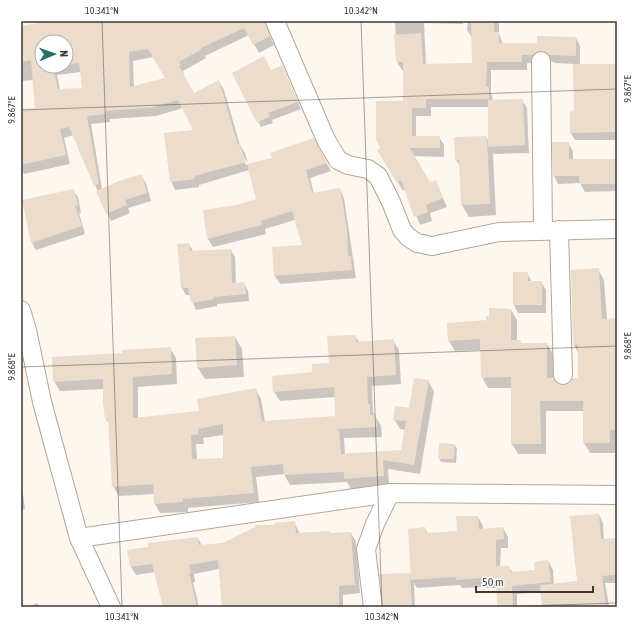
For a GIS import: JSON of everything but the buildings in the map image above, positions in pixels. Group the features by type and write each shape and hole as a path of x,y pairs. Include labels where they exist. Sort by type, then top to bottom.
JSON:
{"street":[{"path":"275,21 326,140 338,160 348,165 368,169 378,176 391,202 402,230 408,237 417,243 432,246 499,232 617,229"},
{"path":"541,61 551,230 563,375"},
{"path":"21,310 28,330 42,402 79,538 111,607"},
{"path":"79,538 390,494 617,495"},
{"path":"372,607 366,548 374,524 390,494"}]}
